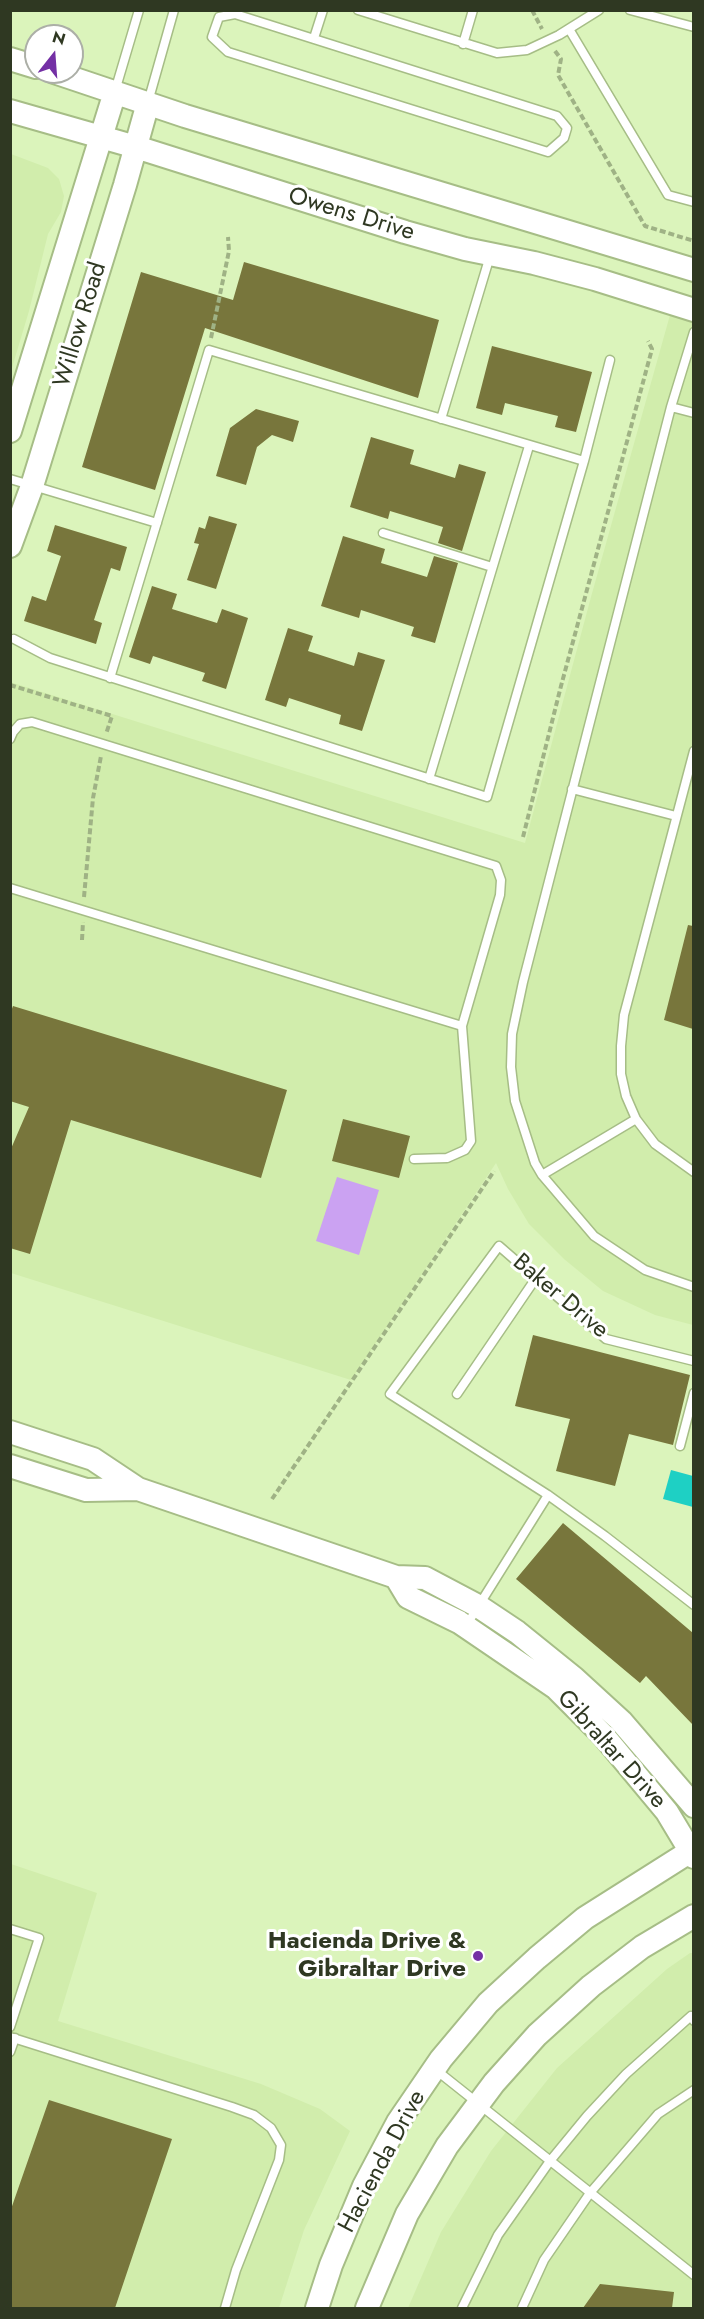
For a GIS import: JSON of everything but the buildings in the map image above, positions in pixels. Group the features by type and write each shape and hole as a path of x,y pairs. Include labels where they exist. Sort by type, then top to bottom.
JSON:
{"street":[{"name":"Owens Drive","path":"84,82 693,270"},
{"name":"Willow Road","path":"10,430 115,92"},
{"name":"Willow Road","path":"10,546 21,483 136,147 148,103"},
{"name":"Owens Drive","path":"10,111 136,147 405,232 595,279 693,310"},
{"name":"Gibraltar Drive","path":"10,1432 93,1459 138,1489 396,1577 425,1578 478,1606 517,1632 621,1721 693,1806"},
{"name":"Gibraltar Drive","path":"10,1466 86,1490 138,1489"},
{"name":"Gibraltar Drive","path":"396,1577 408,1597 466,1626 556,1688 603,1735 667,1812 692,1853"},
{"name":"Hacienda Drive","path":"317,2308 331,2265 364,2186 398,2122 435,2069 488,2003 585,1918 692,1853"},
{"name":"Hacienda Drive","path":"367,2308 407,2214 447,2146 479,2104 537,2035 591,1986 642,1947 693,1916"}],"lane":[{"path":"115,92 139,10"},
{"path":"148,103 174,10"},
{"path":"314,38 323,10"},
{"path":"358,10 497,53 527,50 549,40 599,10"},
{"path":"463,44 473,10"},
{"path":"630,10 693,27"},
{"path":"235,14 314,38 557,116 567,128 564,138 548,152 228,52 212,37 219,17 235,14"},
{"path":"568,29 668,195 693,202"},
{"path":"441,419 491,254"},
{"path":"693,332 670,407 572,789 512,1034 511,1067 515,1101 535,1162 542,1176 594,1236 645,1270 693,1287"},
{"path":"110,678 209,350 584,461"},
{"path":"14,639 50,658 110,678 487,796 584,461 610,360"},
{"path":"670,407 693,413"},
{"path":"429,779 529,446"},
{"path":"21,483 157,523"},
{"path":"383,533 492,567"},
{"path":"10,739 20,724 32,722 496,866 501,880 500,895 462,1026 471,1141 465,1150 447,1158 414,1160"},
{"path":"693,751 624,1015 621,1074 626,1096 636,1119 655,1144 693,1172"},
{"path":"572,789 676,816"},
{"path":"10,888 462,1026"},
{"path":"542,1176 636,1119"},
{"name":"Baker Drive","path":"548,1495 390,1394 499,1246 606,1339 693,1361"},
{"path":"457,1394 536,1278"},
{"path":"680,1446 693,1393"},
{"path":"466,1626 548,1495 693,1605"},
{"path":"10,1929 39,1938 10,2027"},
{"path":"462,2308 498,2235 550,2161 626,2074 691,2016 693,2021"},
{"path":"10,2052 13,2038 232,2107 254,2115 271,2128 281,2145 279,2160 236,2270 225,2308"},
{"path":"435,2069 693,2275"},
{"path":"522,2308 544,2260 590,2193 658,2114 693,2090"}],"path":[{"path":"532,10 561,59 558,75 645,226 693,241"},
{"path":"209,350 229,251 228,237"},
{"path":"524,837 561,686 652,348 648,341"},
{"path":"10,686 112,716 93,798 82,940"},
{"path":"272,1499 494,1171"}],"shaded area":[{"path":"11,154 48,168 59,179 64,196 61,212 48,234 11,371"},
{"path":"670,315 693,322 693,1325 655,1315 603,1291 564,1259 529,1224 508,1189 496,1163 351,1380 11,1273 10,682 525,843"},
{"path":"337,1177 379,1190 359,1255 316,1241"},
{"path":"11,1864 97,1893 58,2021 261,2084 320,2109 350,2131 304,2230 279,2308 11,2308"},
{"path":"693,1953 693,2308 408,2308 441,2232 491,2151 557,2068 667,1969"}],"water":[{"path":"671,1470 693,1476 693,1507 663,1499"}],"place":[{"name":"Hacienda Drive & Gibraltar Drive","path":"478,1956"}]}
